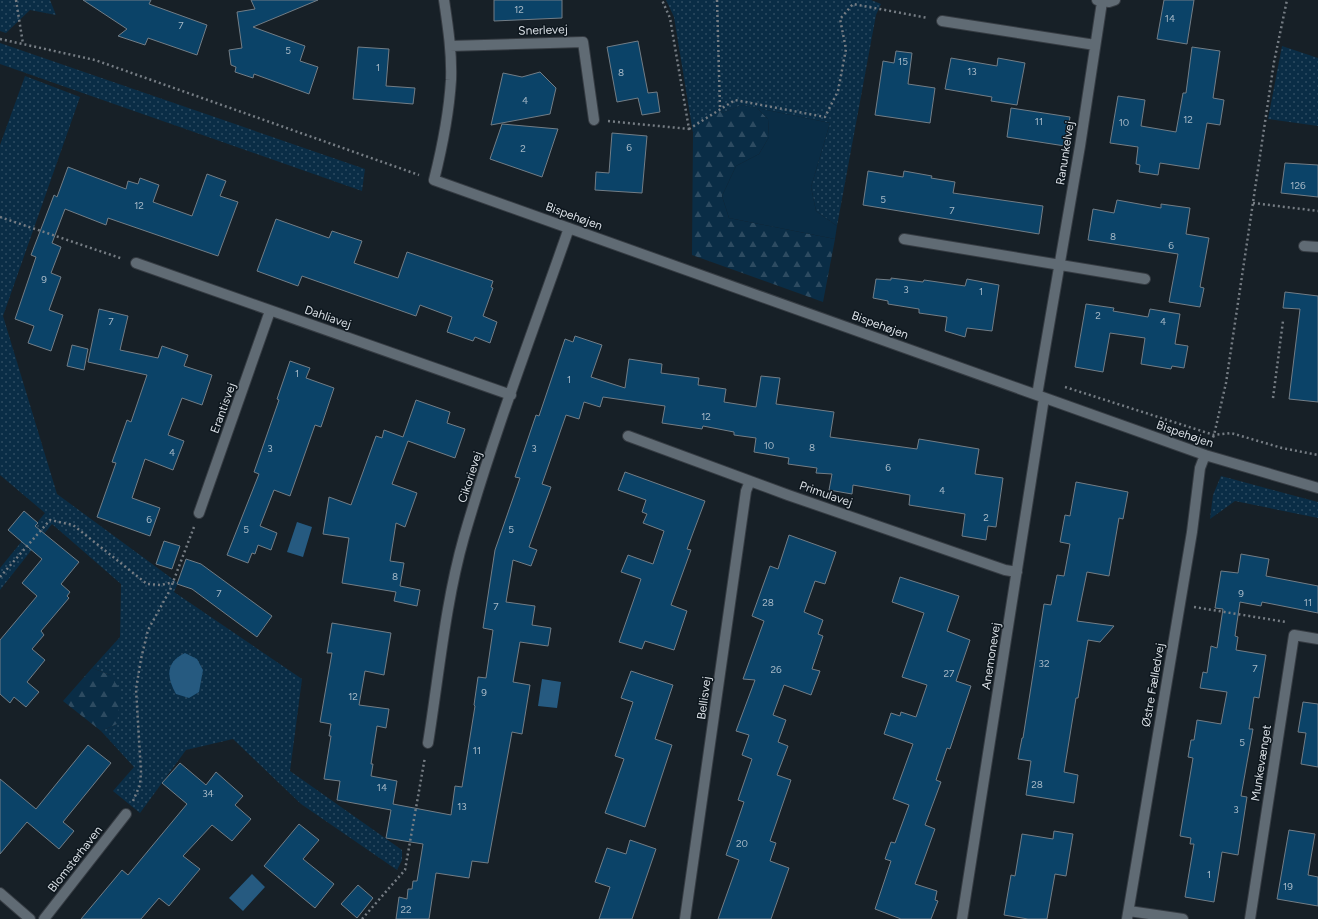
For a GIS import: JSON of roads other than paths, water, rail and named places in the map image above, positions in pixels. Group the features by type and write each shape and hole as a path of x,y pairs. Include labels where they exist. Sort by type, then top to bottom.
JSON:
{"street":[{"path":"444,0 450,46"},
{"name":"Ranunkelvej","path":"1040,396 1040,379 1060,265 1095,45 1099,1 1115,0"},
{"path":"942,21 1095,45"},
{"name":"Snerlevej","path":"450,46 583,42 594,120"},
{"name":"Bispehøjen","path":"450,46 451,80 448,105 434,180 1205,455 1318,488"},
{"name":"Cikorievej","path":"428,743 450,605 464,538 511,395 569,228"},
{"path":"904,239 1145,279"},
{"path":"1304,246 1318,247"},
{"name":"Dahliavej","path":"136,263 511,395"},
{"name":"Erantisvej","path":"199,513 270,311"},
{"name":"Anemonevej","path":"962,919 1017,572 1040,396"},
{"name":"Primulavej","path":"628,436 750,481 1005,570 1017,572"},
{"name":"Østre Fælledvej","path":"1128,915 1180,605 1200,468 1205,455"},
{"name":"Bellisvej","path":"685,919 745,498 750,481"},
{"name":"Munkevænget","path":"1250,919 1294,635 1318,639"},
{"name":"Blomsterhaven","path":"44,919 126,814"},
{"path":"0,893 30,919"},
{"path":"1128,915 1183,919"}]}
